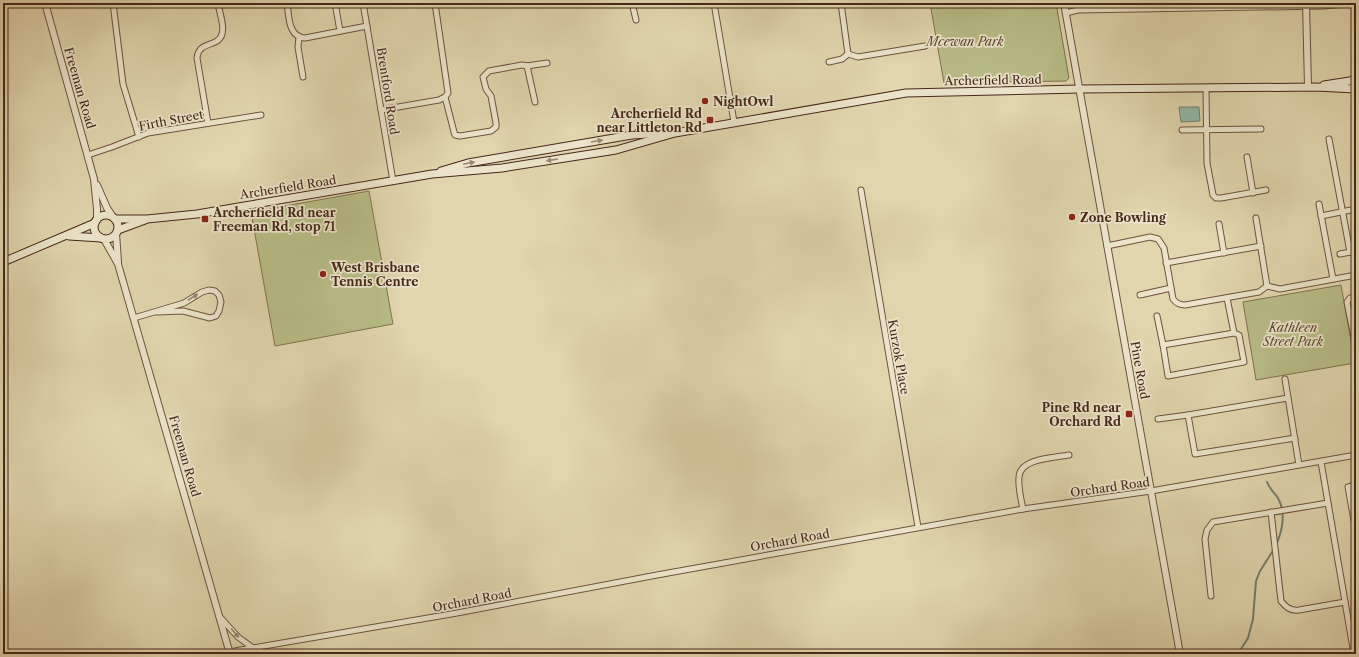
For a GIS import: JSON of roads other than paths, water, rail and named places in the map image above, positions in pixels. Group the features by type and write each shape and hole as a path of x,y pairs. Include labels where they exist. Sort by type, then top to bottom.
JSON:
{"main road":[{"name":"Archerfield Road","path":"1316,87 1356,80"},
{"name":"Archerfield Road","path":"114,218 147,219 197,214 432,174 499,169 616,150 674,133 906,93 1079,89 1316,87 1356,89"},
{"name":"Archerfield Road","path":"432,174 468,163 617,137 643,133 674,133"},
{"path":"3,262 67,236 96,222 102,216 109,215 114,218 118,226 117,232 111,238 67,236"},
{"name":"Archerfield Road","path":"117,232 147,219"},
{"path":"96,222 95,232 102,238"}],"street":[{"name":"Freeman Road","path":"45,3 94,180 96,222"},
{"path":"114,3 123,84 139,136"},
{"path":"208,123 197,58 199,50 203,46 218,41 222,33 223,28 218,3"},
{"path":"287,3 291,29 299,37 305,38 367,26"},
{"path":"335,3 340,31"},
{"name":"Brentford Road","path":"363,3 393,181"},
{"path":"381,110 439,100 445,97 448,93 435,3"},
{"path":"566,3 582,3"},
{"path":"632,3 636,20"},
{"path":"714,3 734,122"},
{"path":"829,62 842,59 848,54 849,50 841,3"},
{"name":"Pine Road","path":"1064,3 1180,654"},
{"path":"1066,13 1078,10 1306,5 1324,6 1354,3"},
{"path":"1306,5 1308,87"},
{"path":"299,37 298,48 303,77"},
{"path":"848,54 858,57 925,46"},
{"path":"445,97 455,135 460,136 491,131 496,127 496,123 491,96 486,89 483,77 489,71 547,62"},
{"path":"527,66 535,102"},
{"path":"1206,88 1207,163 1213,195 1216,198 1221,198 1266,190"},
{"name":"Firth Street","path":"88,155 148,133 261,115"},
{"path":"1182,130 1260,129"},
{"path":"1329,139 1350,252"},
{"path":"1246,157 1253,193"},
{"name":"Freeman Road","path":"94,180 107,208 114,218"},
{"name":"Kurzok Place","path":"861,190 918,527"},
{"path":"1319,204 1332,279"},
{"path":"1321,216 1356,209"},
{"path":"1256,218 1268,286"},
{"path":"1219,224 1224,253"},
{"name":"Freeman Road","path":"117,232 118,264 229,653"},
{"path":"1107,246 1150,237 1156,238 1162,244 1173,298 1181,305 1259,292 1268,286 1280,288 1356,275"},
{"name":"Freeman Road","path":"102,238 118,264"},
{"path":"1166,263 1261,246"},
{"path":"1340,254 1356,251"},
{"path":"1140,294 1171,288"},
{"path":"134,318 184,303 202,292 209,290 215,291 219,295 221,302 216,316 210,318 183,311 157,312"},
{"path":"1356,297 1350,298 1347,302 1354,337 1356,339"},
{"path":"1227,298 1234,333"},
{"path":"1157,316 1168,376 1244,362 1239,335 1234,333 1163,345"},
{"path":"1285,378 1299,465"},
{"path":"1158,419 1288,398"},
{"path":"1188,415 1195,454 1295,438"},
{"path":"1023,508 1018,477 1024,466 1033,462 1069,455"},
{"name":"Orchard Road","path":"229,653 457,613 664,573 1023,508 1151,491 1356,455"},
{"path":"1320,462 1345,602 1353,636 1354,654"},
{"path":"1356,485 1348,487 1356,526"},
{"path":"1211,596 1205,539 1207,530 1213,522 1328,503"},
{"path":"1271,512 1281,600 1286,606 1293,610 1345,602"},
{"path":"219,616 238,637 253,648"}],"waterway":[{"path":"1267,482 1278,498 1283,517 1280,534 1276,545"},
{"path":"1238,654 1248,638 1253,619 1256,581 1260,571 1274,549"}],"place":[{"name":"NightOwl","path":"705,101"},
{"name":"Archerfield Rd near Littleton Rd","path":"710,120"},
{"name":"Zone Bowling","path":"1072,217"},
{"name":"Archerfield Rd near Freeman Rd, stop 71","path":"205,219"},
{"name":"West Brisbane Tennis Centre","path":"323,274"},
{"name":"Pine Rd near Orchard Rd","path":"1129,414"}],"park label":[{"name":"Mcewan Park","path":"965,41"},
{"name":"Kathleen Street Park","path":"1293,334"}]}
